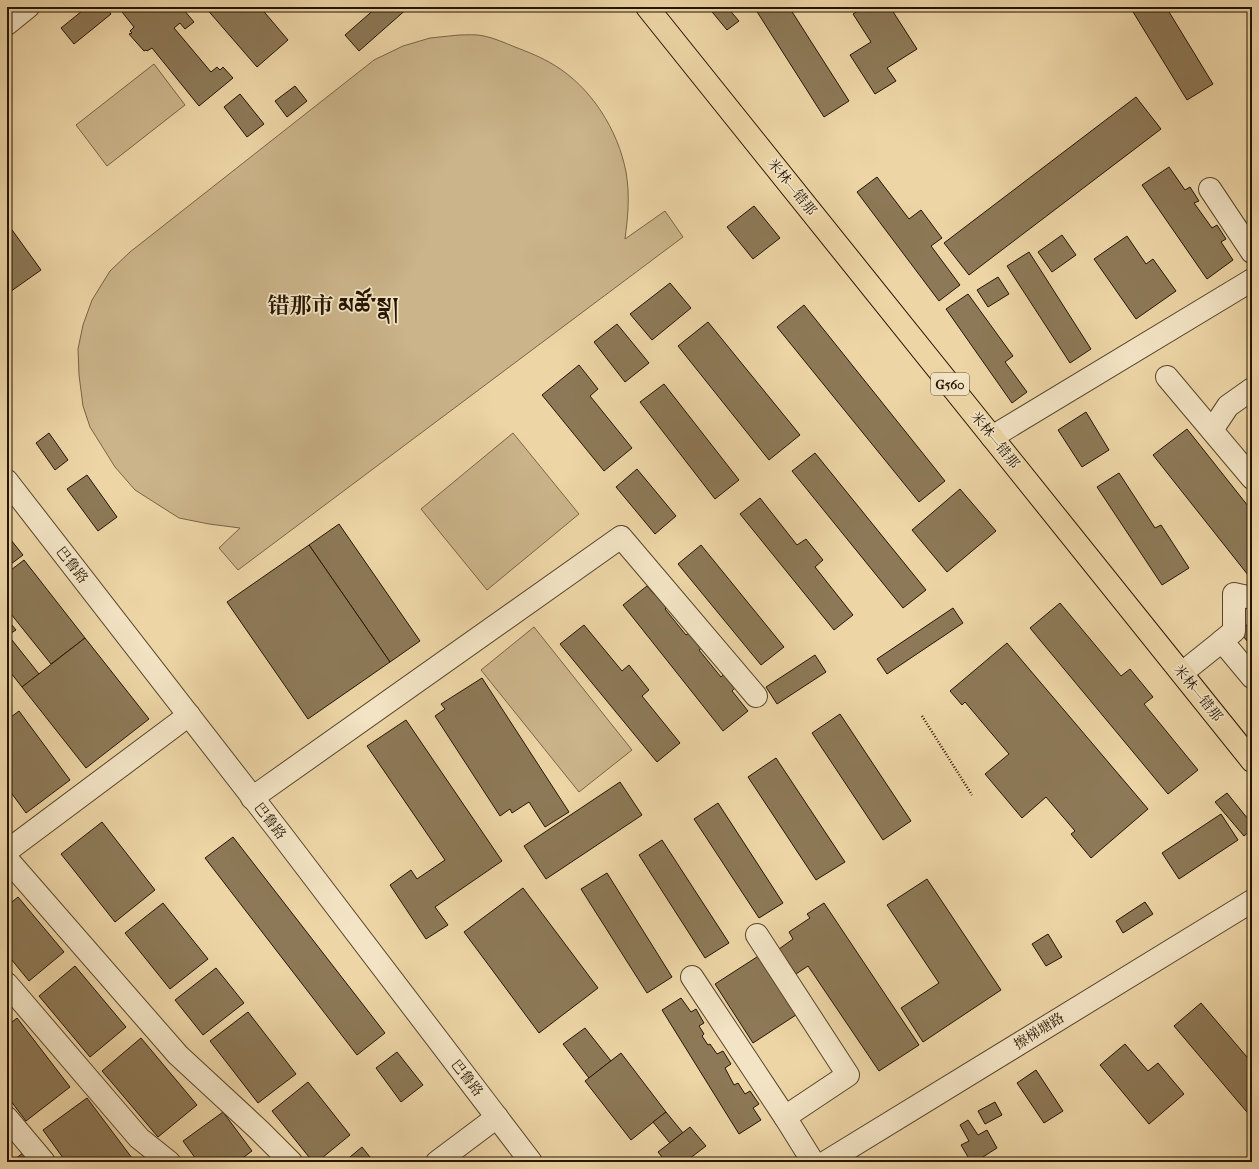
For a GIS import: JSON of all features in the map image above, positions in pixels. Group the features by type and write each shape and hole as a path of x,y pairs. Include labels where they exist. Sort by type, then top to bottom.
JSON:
{"highway":[{"name":"米林—错那","path":"647,7 1252,761"}],"street":[{"path":"7,24 28,7"},
{"path":"1210,189 1252,252"},
{"path":"992,437 1252,280"},
{"path":"1167,377 1252,478"},
{"path":"1212,430 1228,406 1252,389"},
{"name":"巴鲁路","path":"7,481 531,1162"},
{"path":"252,798 621,537 756,696"},
{"path":"1182,673 1234,631 1234,594 1252,598"},
{"path":"1222,641 1252,677"},
{"path":"7,851 188,715"},
{"path":"7,859 178,1055 259,1130 291,1162"},
{"name":"擦梯塘路","path":"826,1162 1252,901"},
{"path":"757,936 848,1075 785,1117"},
{"path":"692,977 813,1162"},
{"path":"7,984 140,1138 169,1162"},
{"path":"437,1162 497,1117"},
{"path":"7,1118 44,1162"}],"path":[{"path":"922,716 972,795"}],"shaded area":[{"path":"478,35 488,37 530,53 554,65 580,85 601,111 617,141 622,156 628,189 628,214 625,239 665,211 683,237 238,570 219,548 240,528 179,518 135,490 115,467 90,427 83,406 79,375 78,349 83,325 92,300 110,271 130,252 374,60 403,46 430,38"},
{"path":"154,64 185,105 107,166 76,125"},
{"path":"513,433 579,514 487,590 421,509"},
{"path":"534,627 632,750 579,792 481,670"}],"building":[{"path":"87,7 106,7 111,14 74,44 61,28"},
{"path":"118,7 186,7 183,9 194,22 185,29 180,23 174,28 211,72 217,67 220,70 223,67 233,78 199,106 152,48 144,51 129,34 132,33 130,31 134,27"},
{"path":"205,7 260,7 288,40 257,67"},
{"path":"377,7 409,7 359,51 345,35"},
{"path":"708,7 727,7 739,21 727,30"},
{"path":"754,7 789,7 849,101 824,117"},
{"path":"864,7 890,7 917,49 887,68 896,81 875,94 850,55 871,42 853,14"},
{"path":"1130,7 1166,7 1213,84 1187,100"},
{"path":"295,86 307,101 287,117 275,101"},
{"path":"240,94 264,124 247,137 224,107"},
{"path":"1136,97 1161,129 969,275 944,243"},
{"path":"1169,167 1185,190 1190,187 1199,201 1194,203 1212,228 1217,225 1226,239 1221,242 1233,260 1207,279 1142,185"},
{"path":"877,177 909,219 921,210 942,238 931,246 960,285 939,301 857,192"},
{"path":"754,206 780,238 753,259 727,227"},
{"path":"7,223 41,270 7,294"},
{"path":"1062,235 1076,255 1052,272 1038,252"},
{"path":"1127,236 1146,264 1153,259 1176,291 1136,319 1094,259"},
{"path":"1029,252 1091,349 1070,363 1007,266"},
{"path":"998,277 1009,294 988,307 977,290"},
{"path":"670,283 691,308 652,340 630,314"},
{"path":"968,294 1013,356 1005,362 1027,392 1012,403 946,309"},
{"path":"804,305 945,481 919,502 777,327"},
{"path":"708,322 800,435 769,460 678,346"},
{"path":"617,324 649,363 625,382 594,342"},
{"path":"579,365 598,389 590,396 632,448 604,471 542,395"},
{"path":"664,384 739,480 715,499 640,402"},
{"path":"1086,412 1109,450 1082,467 1058,430"},
{"path":"1187,429 1252,511 1252,580 1153,455"},
{"path":"49,433 68,460 55,470 36,443"},
{"path":"815,453 926,590 903,608 792,471"},
{"path":"637,469 676,516 655,534 616,487"},
{"path":"1119,473 1155,528 1161,525 1189,568 1162,585 1097,487"},
{"path":"87,475 117,517 98,531 67,489"},
{"path":"960,489 996,531 947,572 912,530"},
{"path":"760,498 797,545 806,539 823,560 815,567 853,615 834,630 740,514"},
{"path":"339,524 420,641 390,662 309,545"},
{"path":"7,535 23,555 7,567"},
{"path":"309,545 390,662 308,719 227,602"},
{"path":"701,545 784,647 761,665 678,564"},
{"path":"24,560 85,638 51,664 7,609 7,573"},
{"path":"647,586 655,595 660,592 670,605 665,609 686,635 690,632 703,647 699,650 721,677 726,672 737,686 732,691 748,711 723,731 623,605"},
{"path":"1060,603 1121,676 1130,669 1153,697 1144,704 1198,770 1168,794 1030,628"},
{"path":"953,608 963,623 887,674 877,659"},
{"path":"7,619 16,630 8,635 39,674 22,687 7,668"},
{"path":"1252,621 1252,647 1239,631"},
{"path":"584,625 622,671 629,665 649,690 642,696 680,743 657,762 560,644"},
{"path":"85,638 149,719 86,768 22,687"},
{"path":"1007,643 1148,809 1091,858 1071,834 1075,831 1046,797 1022,818 985,774 1009,754 965,702 962,705 950,691"},
{"path":"815,655 826,672 777,704 766,687"},
{"path":"482,678 569,812 545,827 529,802 512,813 510,809 500,816 435,716 445,709 441,704"},
{"path":"19,711 70,780 26,813 7,787 7,720"},
{"path":"840,714 911,821 883,840 812,733"},
{"path":"406,720 502,861 435,907 448,925 426,939 390,885 411,870 417,879 445,860 367,746"},
{"path":"776,758 845,862 816,880 748,777"},
{"path":"620,782 642,815 546,879 524,846"},
{"path":"1227,793 1252,824 1252,829 1244,836 1215,802"},
{"path":"718,803 783,903 759,918 694,819"},
{"path":"1221,814 1238,840 1179,879 1162,853"},
{"path":"102,822 155,890 115,922 61,854"},
{"path":"233,837 385,1033 357,1055 205,858"},
{"path":"662,840 729,943 705,958 639,855"},
{"path":"607,873 672,977 647,993 581,889"},
{"path":"927,879 1001,990 923,1042 901,1008 939,983 887,905"},
{"path":"523,888 598,988 539,1033 464,932"},
{"path":"18,897 64,952 29,981 7,954 7,906"},
{"path":"1145,902 1153,914 1123,933 1116,921"},
{"path":"163,903 208,959 170,989 125,933"},
{"path":"824,903 919,1045 879,1071 808,966 796,974 779,949 793,939 789,932 810,918 807,914"},
{"path":"1048,934 1062,957 1046,966 1032,944"},
{"path":"760,955 799,1013 753,1043 715,984"},
{"path":"75,966 126,1027 90,1057 39,996"},
{"path":"216,968 244,1003 203,1035 175,1000"},
{"path":"681,998 691,1012 696,1009 704,1023 699,1026 704,1034 702,1036 708,1045 710,1044 717,1054 723,1051 731,1064 725,1068 734,1085 738,1083 745,1094 750,1091 759,1104 753,1108 761,1120 739,1134 662,1010"},
{"path":"1201,1003 1252,1063 1252,1118 1174,1026"},
{"path":"248,1012 296,1074 258,1103 210,1041"},
{"path":"17,1018 70,1087 26,1121 7,1096 7,1026"},
{"path":"585,1028 611,1061 589,1078 563,1044"},
{"path":"141,1038 197,1105 158,1137 102,1071"},
{"path":"1125,1044 1148,1071 1158,1063 1184,1094 1149,1124 1100,1065"},
{"path":"397,1052 423,1085 401,1102 376,1068"},
{"path":"621,1053 666,1112 631,1140 585,1081"},
{"path":"1036,1070 1063,1111 1044,1123 1017,1083"},
{"path":"308,1082 350,1135 317,1162 313,1162 272,1111"},
{"path":"87,1098 135,1162 66,1162 43,1130"},
{"path":"995,1102 1002,1115 985,1124 978,1111"},
{"path":"223,1112 252,1151 237,1162 198,1162 183,1141"},
{"path":"666,1112 683,1133 670,1143 653,1122"},
{"path":"968,1120 978,1135 987,1130 997,1148 975,1162 971,1162 961,1145 969,1141 960,1125"},
{"path":"690,1127 706,1146 685,1162 666,1162 658,1152"},
{"path":"362,1147 374,1162 344,1162"},
{"path":"23,1153 30,1162 11,1162"}],"district":[{"name":"错那市 མཚོ་སྣ།","path":"333,306"}]}
